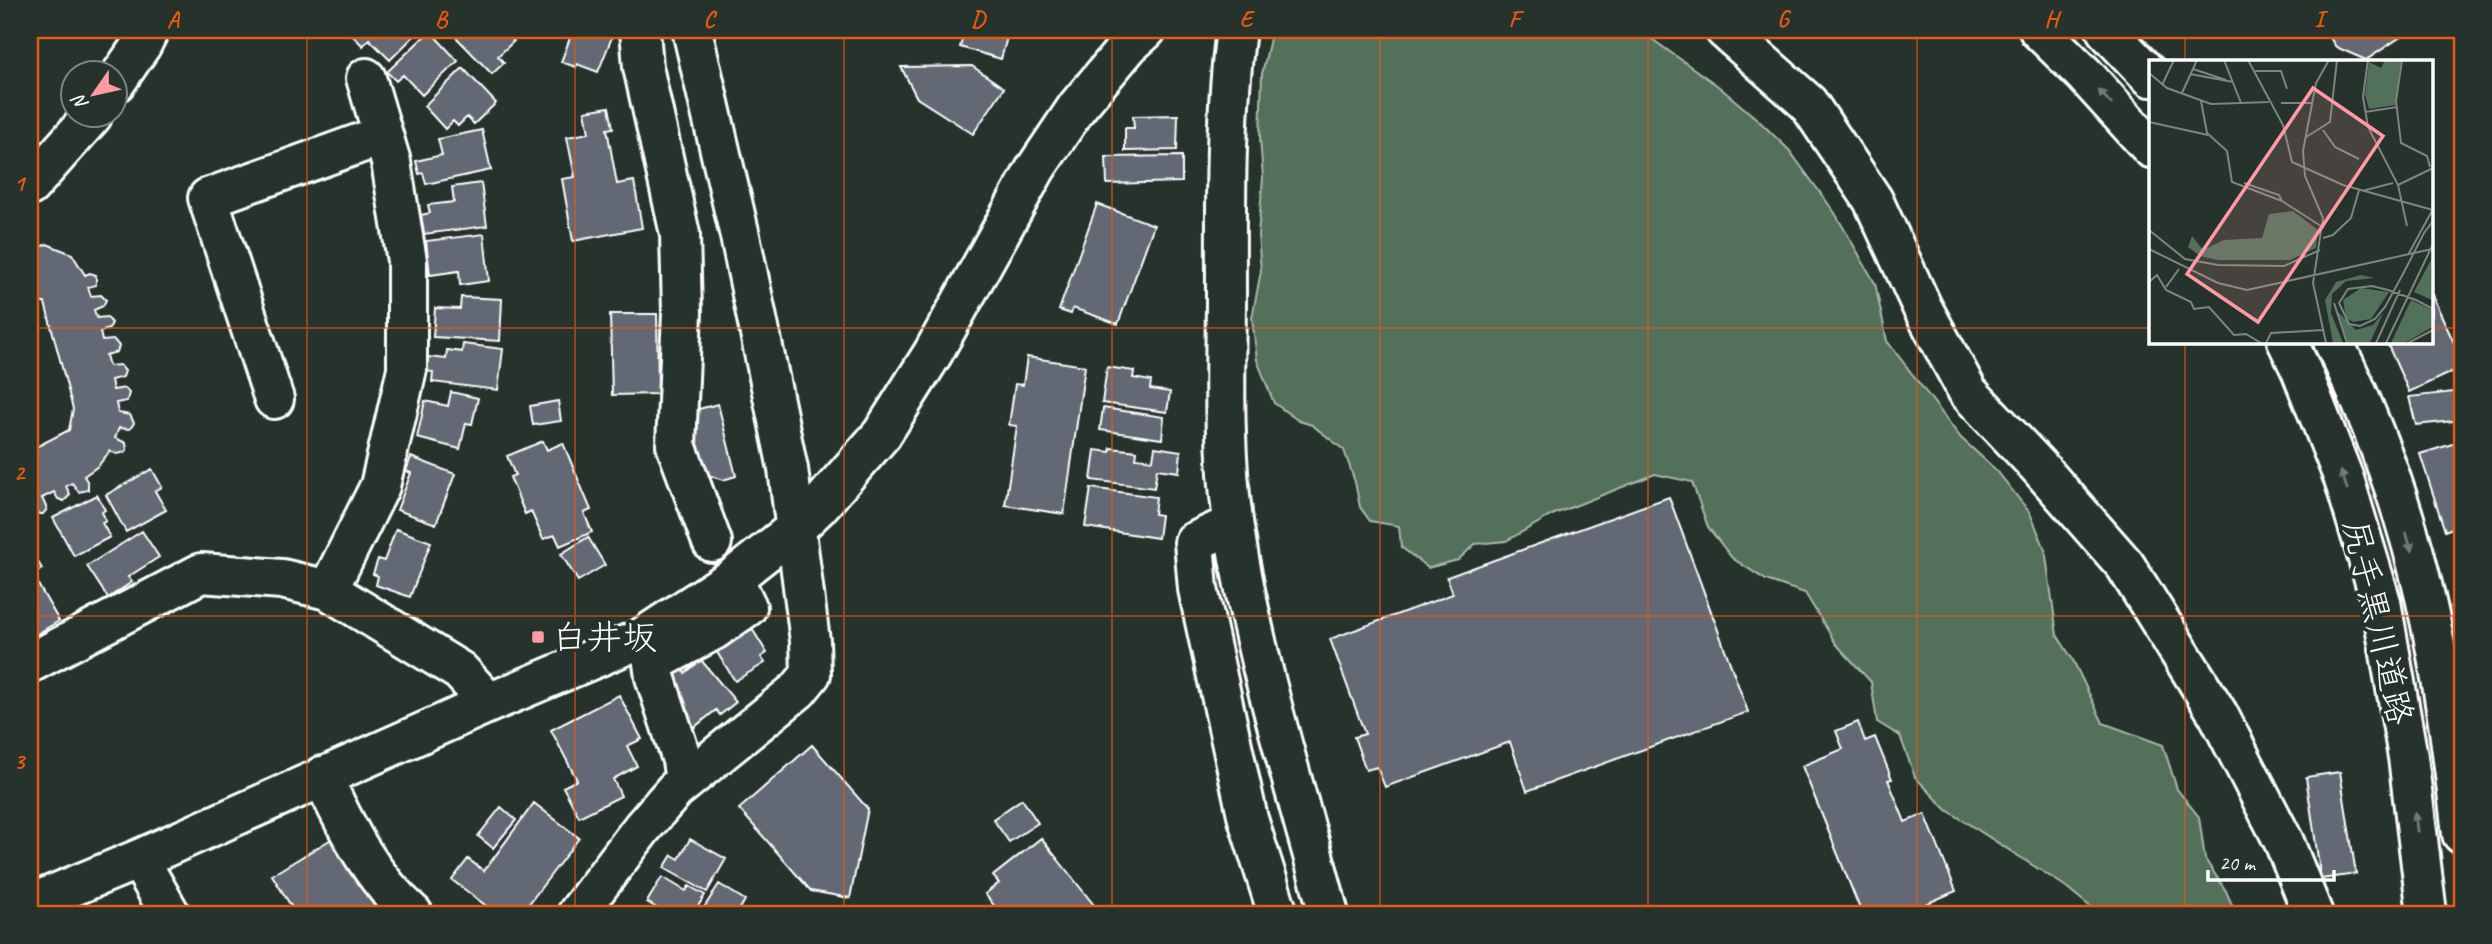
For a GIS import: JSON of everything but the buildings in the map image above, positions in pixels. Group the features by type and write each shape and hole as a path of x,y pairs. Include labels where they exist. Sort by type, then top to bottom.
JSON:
{"street":[{"path":"130,62 149,30"},
{"path":"640,30 643,67 680,234 682,313 676,444 712,542"},
{"path":"577,914 657,809 685,782 798,690 811,674 810,641 788,470 710,102 692,30"},
{"path":"30,904 139,859 322,776 640,639 733,578 795,528 859,462 882,434 933,353 1036,168 1077,107 1129,45 1146,30"},
{"path":"1236,30 1231,74 1226,267 1226,390 1233,524 1248,608 1329,914"},
{"path":"1725,30 1808,103 1873,200 1922,307 1968,392 2039,467 2125,565 2218,714 2284,842 2313,914"},
{"path":"2039,30 2084,74 2149,146"},
{"path":"2106,30 2149,75"},
{"path":"328,590 380,486 407,369 407,261 391,162 366,78"},
{"path":"30,186 80,130"},
{"path":"274,399 208,198 383,135"},
{"name":"尻手黒川道路","path":"2288,343 2344,479 2381,602 2408,757 2427,914"},
{"name":"尻手黒川道路","path":"2334,343 2394,490 2425,597 2452,746 2462,834"},
{"path":"1233,524 1194,542 1198,589 1248,819 1278,914"},
{"path":"30,663 201,573 282,579 328,590 460,671 489,703"},
{"path":"685,782 682,760 653,663 714,630 747,607 733,578"},
{"path":"322,776 364,859 413,914"},
{"path":"139,859 170,914"}],"green space":[{"path":"1272,30 1639,30 1718,86 1757,119 1789,150 1835,213 1875,283 1887,341 1961,438 1997,471 2030,513 2045,549 2057,635 2073,660 2103,723 2163,745 2177,789 2199,817 2205,859 2226,891 2236,914 2098,913 2065,886 1947,810 1915,777 1900,736 1877,722 1871,682 1836,644 1805,593 1766,580 1732,558 1708,527 1692,482 1655,474 1552,515 1506,541 1475,544 1458,560 1428,568 1401,547 1399,526 1370,521 1360,507 1344,450 1312,425 1299,421 1274,403 1257,360 1252,318 1261,271 1258,235 1263,178 1260,138 1262,74"}],"place":[{"name":"白井坂","path":"538,637"}]}
